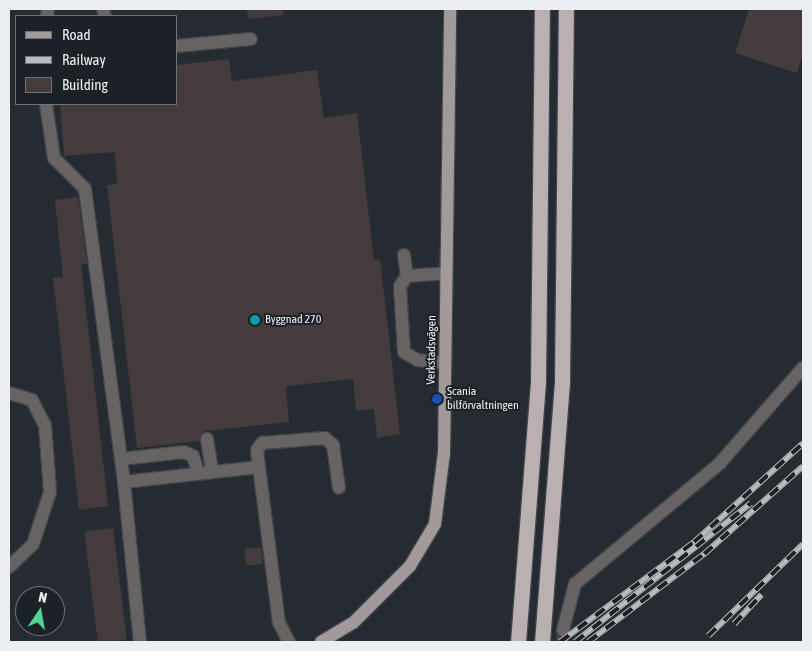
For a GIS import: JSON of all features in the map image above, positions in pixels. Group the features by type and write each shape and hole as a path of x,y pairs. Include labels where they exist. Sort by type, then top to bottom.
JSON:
{"highway":[{"path":"518,642 538,382 542,9"},
{"path":"542,642 562,383 566,9"}],"main road":[{"name":"Verkstadsvägen","path":"321,642 354,623 410,566 435,524 444,453 450,9"}],"lane":[{"path":"178,46 251,39"},
{"path":"46,105 54,158 85,189 124,482 140,642"},
{"path":"404,255 407,276 400,286 404,352 417,360 445,363"},
{"path":"407,276 446,273"},
{"path":"563,630 575,584 720,464 803,368"},
{"path":"9,393 32,400 45,425 50,492 32,544 9,567"},
{"path":"289,642 279,623 257,450 262,443 325,438 333,446 339,488"},
{"path":"207,439 212,470"},
{"path":"121,459 184,452 193,456 198,472"},
{"path":"124,482 212,470 259,467"}],"building":[{"path":"247,9 283,9 283,15 248,19"},
{"path":"749,9 803,9 803,53 797,73 735,53"},
{"name":"Byggnad 270","path":"229,59 232,81 317,70 324,118 357,113 374,260 380,259 400,434 377,438 374,409 356,411 353,379 286,386 289,422 205,431 199,441 137,448 107,185 117,184 115,152 64,156 60,105 178,105 178,65"},
{"path":"78,197 87,264 81,264 108,506 79,510 53,278 63,277 55,200"},
{"path":"113,528 127,639 98,642 84,532"},
{"path":"261,547 263,564 246,566 244,549"}],"tunnel":[{"path":"562,642 563,630"}],"railway":[{"path":"560,642 694,542 803,443"},
{"path":"588,642 704,554 803,466"},
{"path":"575,642 751,503"},
{"path":"708,636 803,544"},
{"path":"734,624 761,595"}],"place":[{"name":"Byggnad 270","path":"255,320"},
{"name":"Scania bilförvaltningen","path":"437,399"}]}
